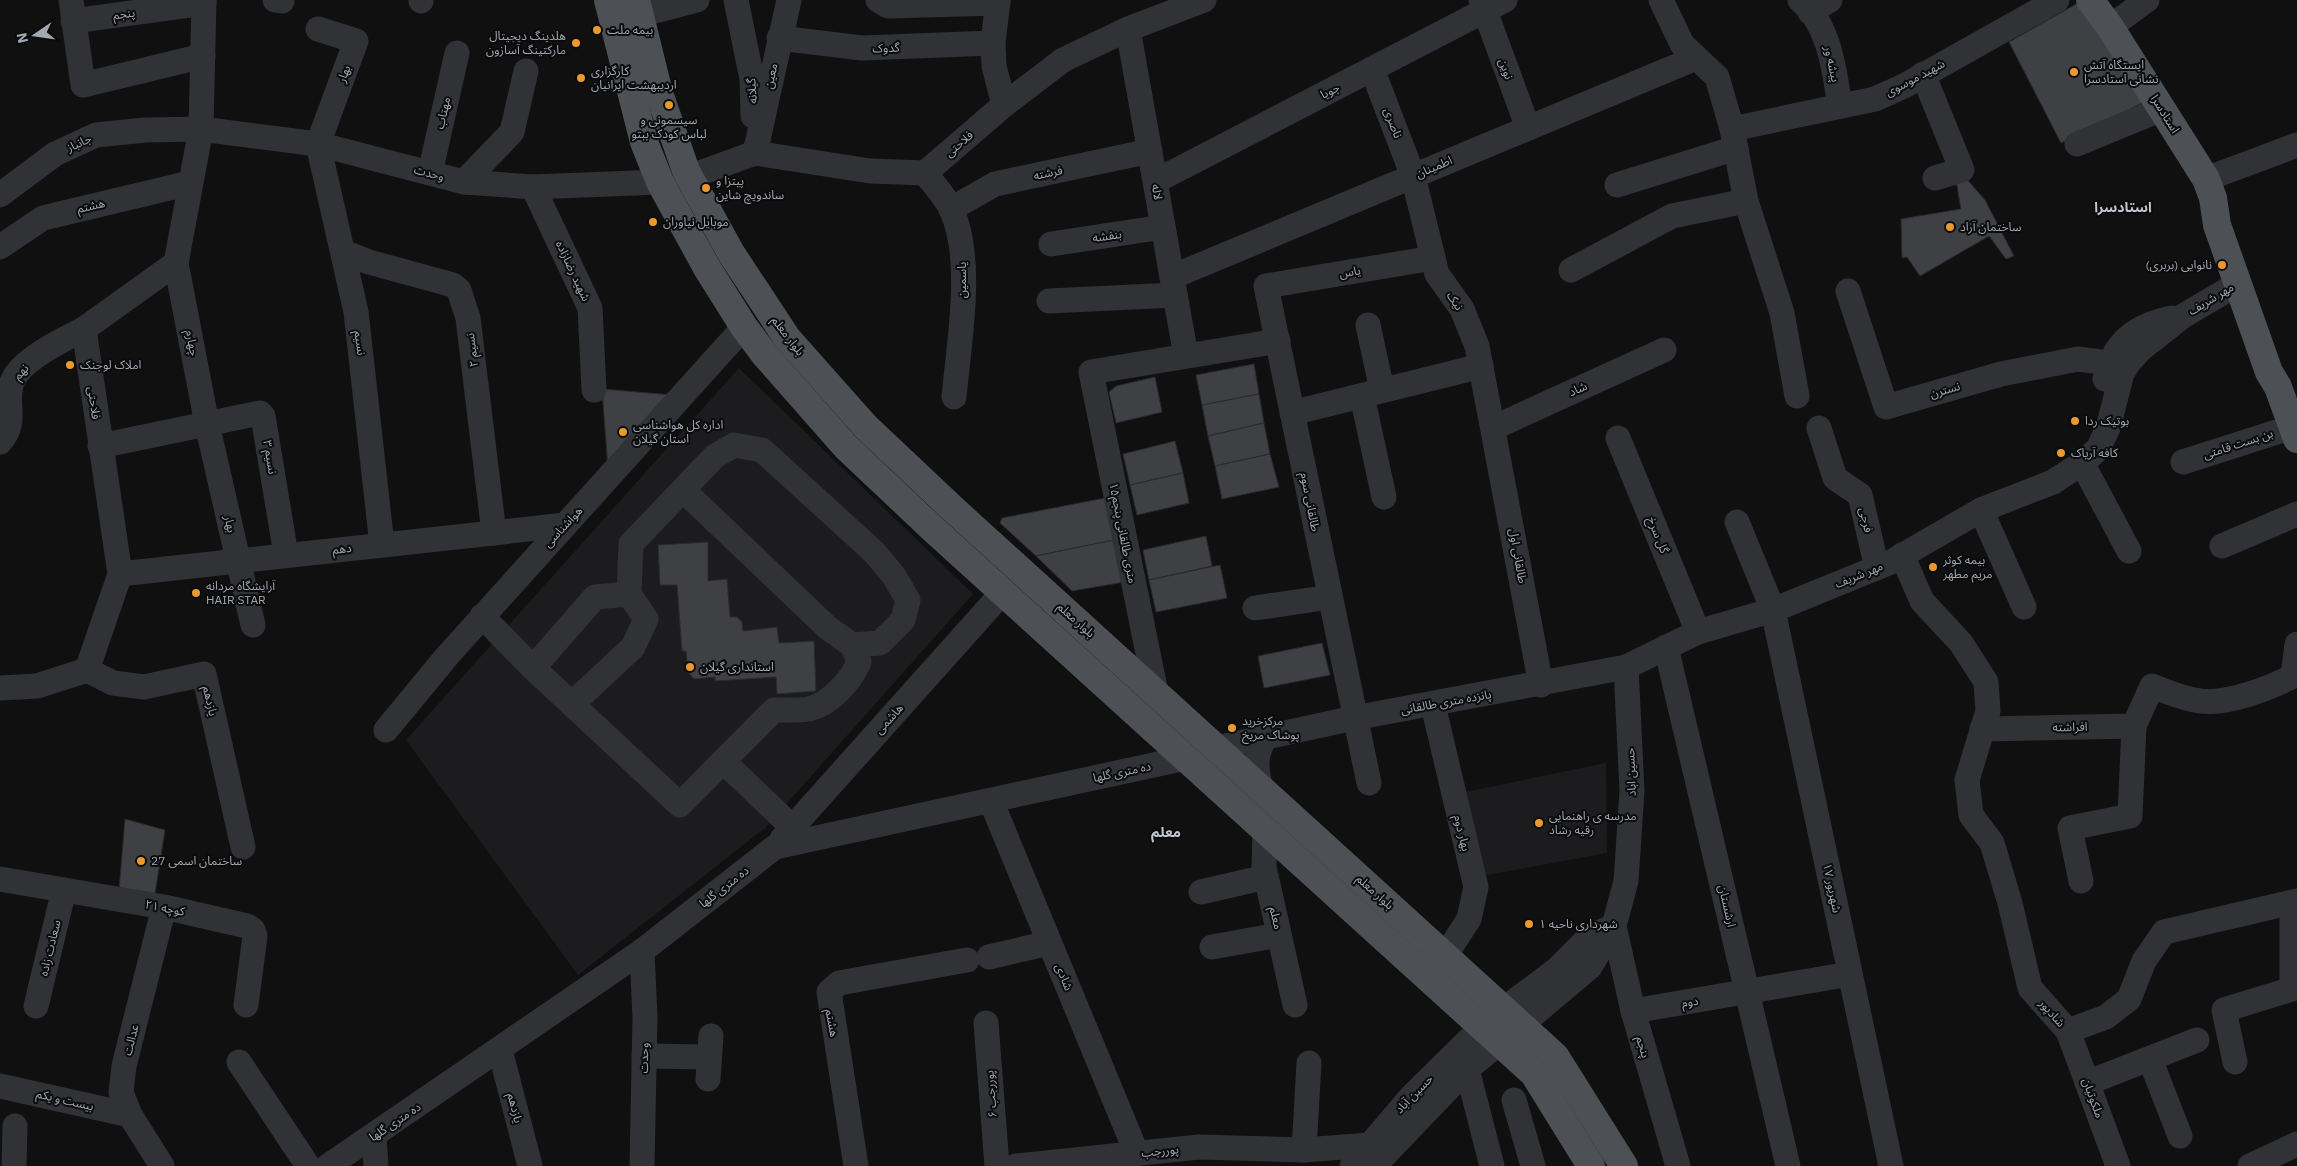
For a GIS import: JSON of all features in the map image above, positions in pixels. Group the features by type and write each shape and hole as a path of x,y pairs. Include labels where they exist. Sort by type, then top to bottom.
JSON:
{"main road":[{"path":"608,0 632,101 660,182 707,268 744,328 765,355 846,447 1534,1074 1591,1166"},
{"name":"استادسرا","path":"2090,0 2110,27 2162,109 2228,221 2280,368 2278,388"},
{"name":"بلوار معلم","path":"638,7 659,93 689,177 731,253 787,338 866,427 1556,1056 1624,1166"},
{"path":"660,182 689,177"},
{"name":"استادسرا","path":"2210,188 2217,224 2240,283 2269,372 2278,388 2295,433"},
{"path":"1186,758 1216,748"},
{"path":"1491,1035 1512,1017"}],"street":[{"path":"638,7 697,0"},
{"name":"گیلانه","path":"736,0 752,79 755,153"},
{"name":"معین","path":"755,153 779,38 789,0"},
{"path":"878,0 888,6 998,2 993,43 996,76 1004,105"},
{"name":"فلاحتی","path":"925,173 1004,105 1063,60 1128,29 1204,0"},
{"path":"1661,0 1682,44 1717,77 1734,139 1746,200 1782,313 1797,396"},
{"name":"شهید موسوی","path":"1617,185 1734,139 1840,106 1876,99 2057,0"},
{"path":"2110,27 2147,0"},
{"path":"84,328 176,263 201,129 204,2"},
{"name":"پنجم","path":"72,10 204,2"},
{"name":"جویا","path":"1156,181 1372,69 1490,3"},
{"name":"نوین","path":"1490,3 1528,128"},
{"name":"پیشه ور","path":"1813,4 1829,43 1840,106"},
{"path":"72,10 83,85 203,56"},
{"name":"بهار","path":"318,29 356,41 318,144"},
{"name":"لاله","path":"1128,29 1186,356"},
{"name":"گدوک","path":"779,38 862,48 993,43"},
{"name":"مهتاب","path":"430,173 457,53"},
{"name":"اطمینان","path":"1173,286 1413,176 1696,58"},
{"name":"ناصری","path":"1372,69 1413,176"},
{"path":"464,182 512,132 526,71"},
{"path":"1924,74 1962,170 1935,178"},
{"path":"2077,144 2162,109"},
{"name":"وحدت","path":"201,129 318,144 464,182 533,187 660,182"},
{"name":"جانباز","path":"0,196 55,154 96,135 145,130 201,129"},
{"name":"نسیم","path":"318,144 356,312 382,545"},
{"path":"2210,188 2297,145"},
{"name":"فرشته","path":"951,210 995,184 1150,151"},
{"path":"689,177 755,153 870,172 925,173"},
{"name":"یاسمین","path":"925,173 951,210 962,244 962,302 954,397"},
{"name":"نیک","path":"1413,176 1437,274 1462,309 1477,346 1493,428"},
{"name":"هشتم","path":"0,247 43,218 190,184"},
{"name":"شهید رضازاده","path":"533,187 588,302 592,319 594,390"},
{"path":"1571,270 1672,216 1746,200"},
{"name":"بنفشه","path":"1050,244 1163,227"},
{"name":"نسیم ٢","path":"343,252 368,262 453,285 459,290 468,318 494,533"},
{"name":"یاس","path":"1266,286 1433,258"},
{"name":"چهارم","path":"176,263 207,424"},
{"name":"مهر شریف","path":"1626,667 1698,632 1773,610 1877,568 1981,510 2053,482 2082,463 2098,449 2108,428 2116,368 2183,316 2240,283"},
{"path":"1049,302 1173,286"},
{"name":"طالقانی سوم","path":"1266,286 1354,718"},
{"name":"نسترن","path":"1848,291 1886,407 2001,374 2078,359 2116,368"},
{"path":"1368,325 1372,393 1384,497"},
{"name":"فلاحتی","path":"84,328 120,574 87,670"},
{"name":"نهم","path":"0,442 7,434 11,420 5,391 24,367 58,342 84,328"},
{"name":"هواشناسی","path":"386,730 482,616 744,328"},
{"path":"1186,356 1278,341"},
{"name":"شاد","path":"1493,428 1664,350"},
{"name":"۱۵متری طالقانی پنجم","path":"1156,693 1091,372 1186,356"},
{"path":"1292,414 1481,366"},
{"name":"نسیم ۳","path":"207,424 252,413 260,413 263,416 286,555"},
{"path":"100,446 207,424"},
{"name":"بهار","path":"207,424 253,625"},
{"name":"طالقانی اول","path":"1493,428 1541,685"},
{"name":"فرجی","path":"1819,428 1835,478 1860,495 1877,568"},
{"name":"بن بست قامتی","path":"2183,462 2295,433"},
{"name":"گل سرخ","path":"1618,438 1698,632"},
{"path":"572,704 632,647 646,619 629,594 631,544 715,456 734,445 762,450 874,552 894,576 908,600 903,620 880,643 852,645"},
{"path":"2082,463 2128,551"},
{"path":"482,616 533,668 680,805 774,710 809,709 826,702 854,675 859,662 852,645 828,628 683,490"},
{"path":"1981,510 2024,607"},
{"path":"2222,546 2297,514"},
{"name":"۱۷ شهریور","path":"1737,522 1773,610 1891,1166"},
{"name":"دهم","path":"120,574 565,525"},
{"path":"1902,555 1922,601 1961,643 1986,682 1988,711 1982,729"},
{"name":"هاشمی","path":"775,847 1003,592"},
{"path":"533,668 595,597 629,594"},
{"path":"1255,608 1330,596"},
{"path":"2081,881 2070,828 2130,816 2134,726 2152,686 2201,702 2240,697 2274,686 2293,676 2297,644"},
{"name":"ارشستان","path":"1666,646 1788,1166"},
{"name":"پانزده متری طالقانی","path":"1216,748 1354,718 1541,685 1626,667"},
{"name":"حسین اباد","path":"1512,1017 1550,1000 1590,967 1614,926 1626,881 1632,791 1626,667"},
{"path":"0,688 37,686 87,670"},
{"name":"یازدهم","path":"87,670 113,683 144,687 204,674 243,847"},
{"name":"بهار دوم","path":"1433,705 1476,887 1469,919 1445,956"},
{"path":"1354,718 1368,783"},
{"name":"افراشته","path":"1982,729 2134,726"},
{"name":"شادپور","path":"1982,729 1967,780 1972,815 1992,843 2010,903 2030,988 2068,1031 2106,1017 2129,999 2144,961 2164,932 2294,902"},
{"path":"1261,788 1255,766 1257,751 1265,737"},
{"name":"ده متری گلها","path":"328,1166 374,1137 642,951 775,847 1186,758"},
{"path":"723,761 792,827"},
{"name":"شادی","path":"991,801 1137,1154"},
{"name":"معلم","path":"1265,830 1266,877 1295,1005"},
{"path":"1201,892 1266,877"},
{"name":"کوچه ۲۱","path":"0,879 164,907 247,926 253,930 255,936 246,1005"},
{"name":"سعادت زاده","path":"36,1006 64,890"},
{"path":"2235,1062 2224,1010 2292,989 2294,902"},
{"name":"عدالت","path":"162,1166 130,1115 121,1092 124,1066 164,907"},
{"path":"1512,1017 1590,936 1614,926"},
{"name":"پنجم","path":"1614,926 1633,1011 1678,1166"},
{"path":"1212,947 1280,935"},
{"name":"هشتم","path":"856,1166 829,992 839,983 1050,943"},
{"name":"وحدت","path":"642,951 644,1056 642,1166"},
{"name":"دوم","path":"1633,1011 1850,974"},
{"name":"پوررجب ۶","path":"986,1023 997,1166"},
{"name":"ملکوتیان","path":"2068,1031 2118,1166"},
{"name":"حسین آباد","path":"1351,1166 1377,1154 1467,1069 1491,1035"},
{"name":"حسین آباد","path":"1377,1154 1410,1098 1491,1035"},
{"path":"2087,1083 2197,1040"},
{"name":"یازدهم","path":"500,1050 530,1166"},
{"path":"644,1056 710,1057"},
{"path":"2150,1059 2180,1136"},
{"path":"239,1062 308,1166"},
{"path":"1304,1150 1309,1063"},
{"path":"1467,1069 1492,1166"},
{"name":"بیست و یکم","path":"0,1086 130,1115"},
{"path":"1514,1100 1533,1166"},
{"path":"14,1166 15,1126"},
{"path":"374,1137 376,1166"},
{"path":"2250,1166 2297,1144"},
{"name":"پوررجب","path":"1021,1166 1105,1162 1137,1154 1200,1156 1304,1150 1377,1154"},
{"name":"پوررجب","path":"1304,1150 1351,1166"}],"shaded area":[{"name":"استانداری گیلان","path":"739,368 973,594 765,828 578,975 406,740"},
{"name":"مدرسه ی راهنمایی رقیه رشاد","path":"1606,763 1607,853 1482,876 1465,792"}],"building":[{"name":"ایستگاه آتش نشانی استادسرا","path":"2078,3 2144,102 2061,143 2009,42"},
{"name":"ساختمان آراد","path":"1964,176 1985,200 2014,256 2006,259 1989,236 1920,276 1907,257 1902,258 1901,219 1961,209 1956,180"},
{"path":"1254,364 1259,394 1202,405 1196,375"},
{"path":"1155,377 1162,412 1116,423 1109,392 1116,386"},
{"name":"اداره کل هواشناسی استان گیلان","path":"602,389 673,395 608,468"},
{"path":"1259,394 1264,423 1208,436 1202,405"},
{"path":"1264,423 1270,454 1215,466 1208,436"},
{"path":"1175,441 1183,473 1130,485 1123,454"},
{"path":"1270,454 1279,487 1222,499 1215,466"},
{"path":"1183,473 1189,503 1137,515 1130,485"},
{"path":"1105,498 1114,540 1036,556 1000,523 1002,518"},
{"path":"1206,536 1212,566 1149,580 1143,550"},
{"path":"1114,540 1124,582 1072,591 1036,556"},
{"path":"708,542 708,581 727,579 730,617 737,617 742,622 743,631 777,627 779,643 814,641 816,691 777,694 776,677 715,681 715,677 694,679 688,672 686,651 682,651 677,585 660,585 658,545"},
{"path":"1220,565 1227,598 1156,612 1149,580"},
{"path":"1322,643 1330,675 1264,688 1258,656"},
{"name":"ساختمان اسمی 27","path":"125,819 165,830 154,900 119,891"}],"place":[{"name":"بیمه ملت","path":"597,30"},
{"name":"هلدینگ دیجیتال مارکتینگ آسازون","path":"576,43"},
{"name":"ایستگاه آتش نشانی استادسرا","path":"2074,72"},
{"name":"کارگزاری اردیبهشت ایرانیان","path":"581,78"},
{"name":"سیسمونی و لباس کودک ببتو","path":"669,105"},
{"name":"پیتزا و ساندویچ شاین","path":"706,188"},
{"name":"موبایل نیاوران","path":"653,222"},
{"name":"ساختمان آراد","path":"1950,227"},
{"name":"نانوایی (بربری)","path":"2222,265"},
{"name":"املاک لوجنک","path":"70,365"},
{"name":"بوتیک ردا","path":"2075,421"},
{"name":"اداره کل هواشناسی استان گیلان","path":"623,432"},
{"name":"کافه آریاک","path":"2061,453"},
{"name":"بیمه کوثر مریم مطهر","path":"1933,567"},
{"name":"آرایشگاه مردانه HAIR STAR","path":"196,593"},
{"name":"استانداری گیلان","path":"690,667"},
{"name":"مرکزخرید پوشاک مریخ","path":"1232,728"},
{"name":"مدرسه ی راهنمایی رقیه رشاد","path":"1539,823"},
{"name":"ساختمان اسمی 27","path":"141,861"},
{"name":"شهرداری ناحیه ۱","path":"1529,924"}],"district":[{"name":"استادسرا","path":"2123,207"},
{"name":"معلم","path":"1166,832"}]}
